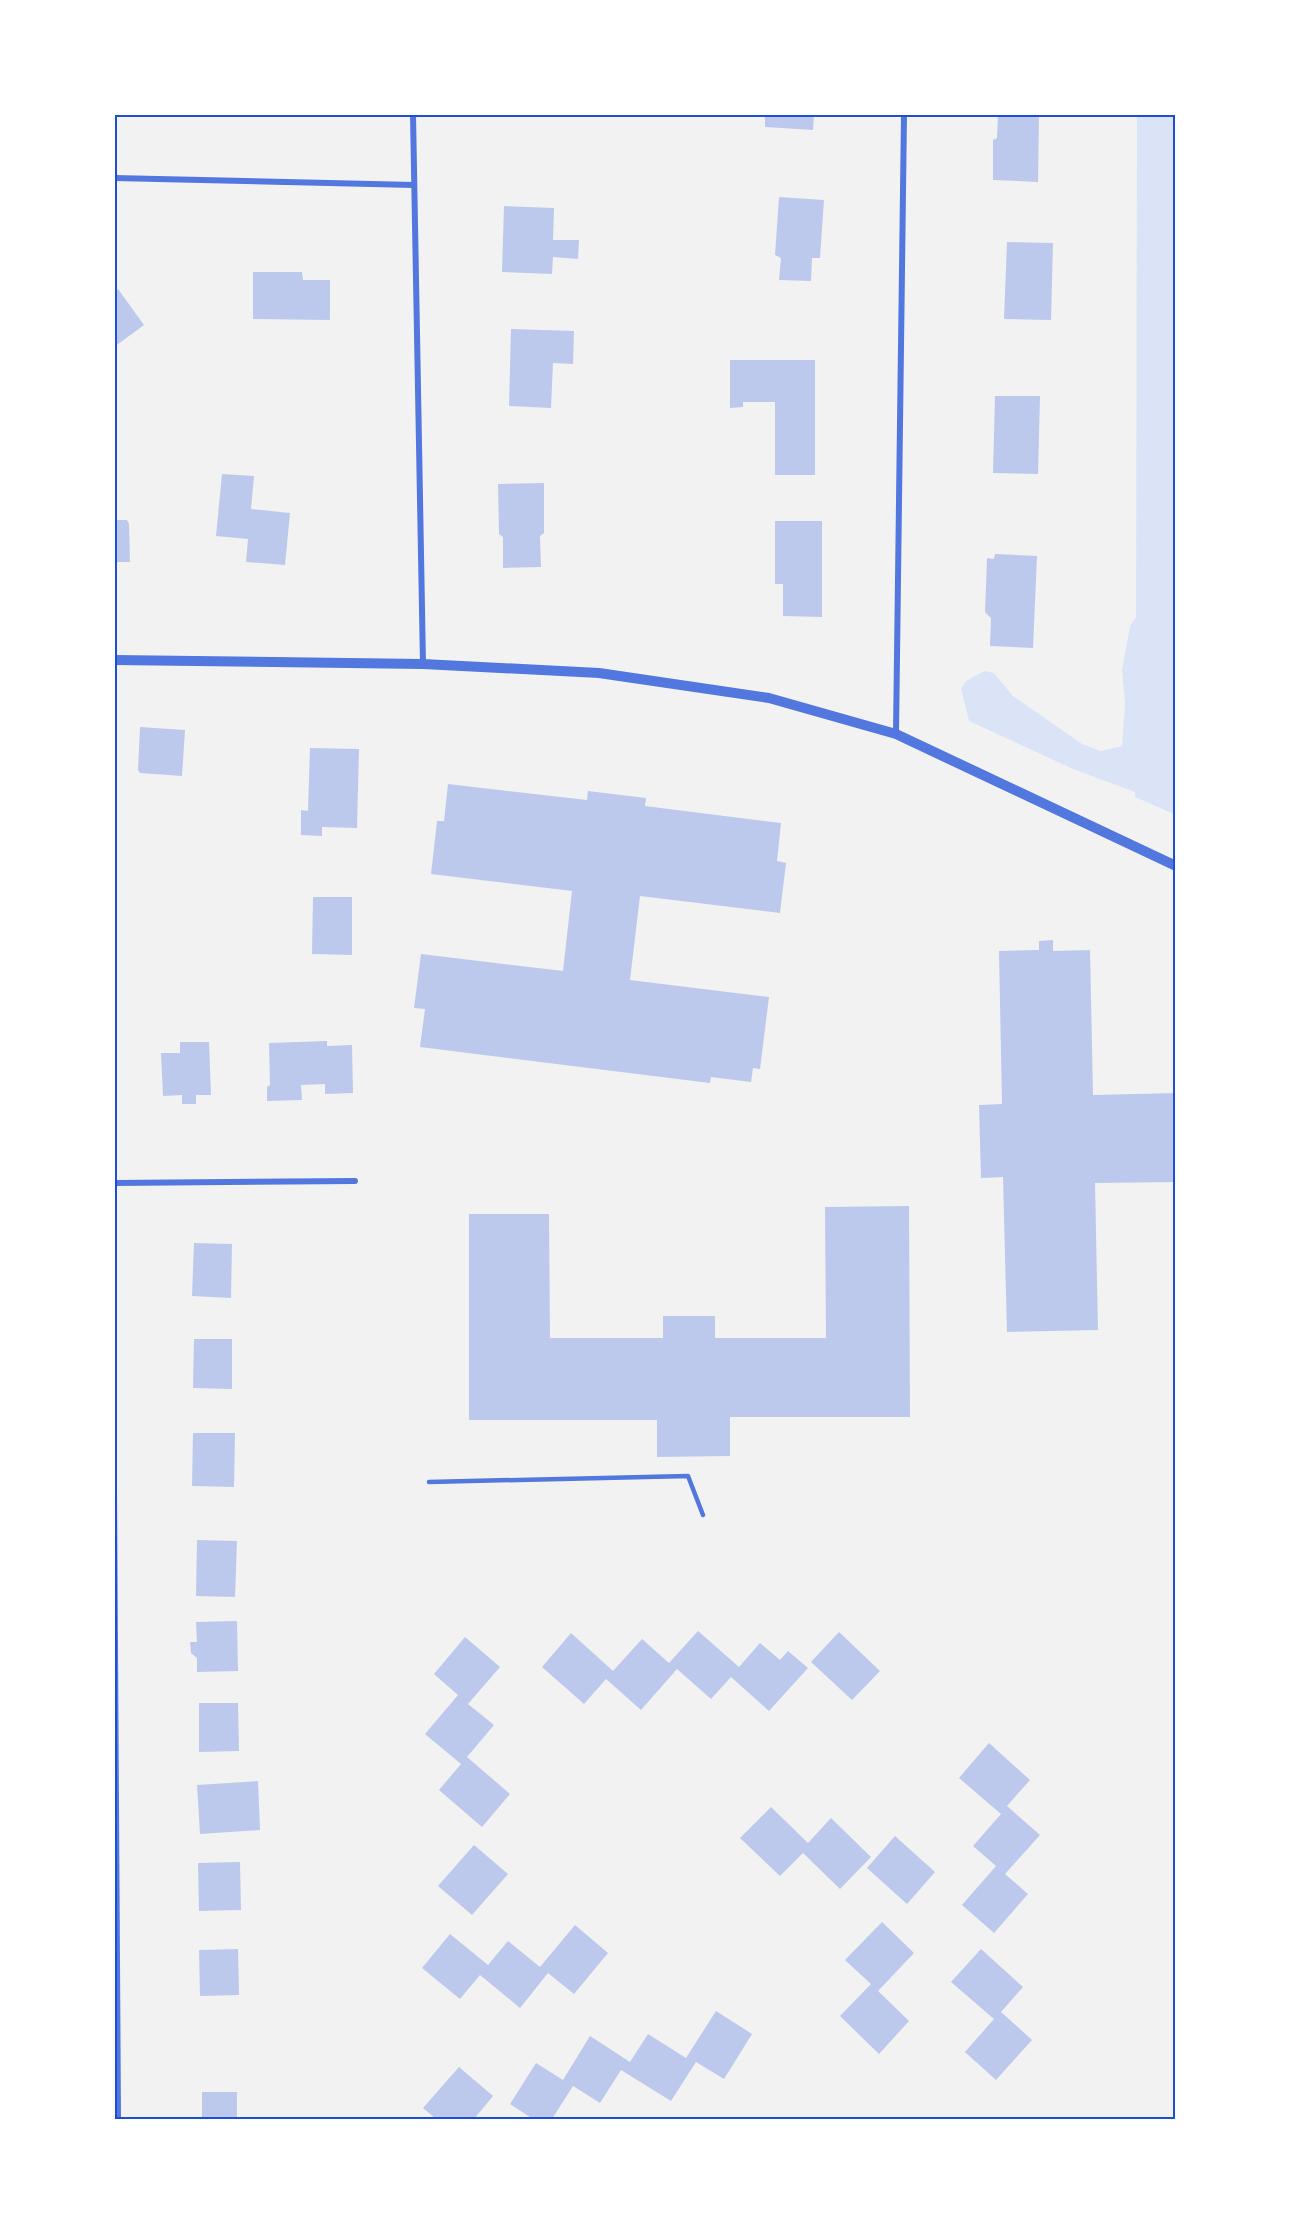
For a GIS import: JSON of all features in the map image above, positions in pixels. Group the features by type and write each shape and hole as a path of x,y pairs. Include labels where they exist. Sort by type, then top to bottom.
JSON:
{"street":[{"path":"414,114 423,664"},
{"path":"896,734 904,114"},
{"path":"114,178 414,185"},
{"path":"114,660 423,664 599,673 769,698 896,734 1176,866"},
{"path":"114,1183 355,1181"},
{"path":"114,1488 118,2119"}],"lane":[{"path":"429,1482 687,1476 704,1515"}],"shaded area":[{"path":"1137,114 1176,114 1176,815 1135,797 1135,792 1073,769 969,721 961,689 966,681 984,671 994,673 1013,696 1082,744 1101,751 1122,746 1125,703 1122,670 1130,626 1136,617"}],"building":[{"path":"765,114 814,114 813,130 765,127"},
{"path":"998,114 1039,114 1038,182 993,180 993,140 997,138"},
{"path":"779,197 824,200 820,258 812,258 811,281 779,280 781,258 775,255"},
{"path":"504,206 554,208 553,240 579,240 578,259 553,257 552,274 502,272"},
{"path":"1007,242 1053,243 1051,320 1004,319"},
{"path":"253,272 302,272 303,280 330,280 330,320 253,319"},
{"path":"118,289 144,325 114,347 114,291"},
{"path":"511,329 574,331 573,364 553,363 551,408 509,406"},
{"path":"730,360 815,360 815,475 775,475 775,402 743,402 743,407 730,408"},
{"path":"995,396 1040,396 1038,474 993,473"},
{"path":"222,474 254,476 251,509 290,513 285,565 246,562 248,539 216,536"},
{"path":"544,483 544,533 540,536 541,567 503,568 503,537 499,534 498,484"},
{"path":"114,520 127,520 129,524 130,562 114,562"},
{"path":"775,521 822,521 822,617 783,616 783,584 775,584"},
{"path":"995,554 1037,556 1033,648 990,646 991,618 985,612 987,558 994,559"},
{"path":"140,727 185,730 182,776 140,773 138,770"},
{"path":"310,748 359,749 357,828 322,827 322,836 301,835 301,810 308,811"},
{"path":"448,784 587,800 588,791 646,798 645,806 781,823 777,861 786,863 780,913 640,896 630,980 769,997 760,1069 753,1068 751,1082 711,1077 710,1083 420,1047 425,1009 414,1008 421,954 563,971 572,891 431,874 437,821 444,821"},
{"path":"313,897 352,897 352,955 312,954"},
{"path":"1053,940 1053,951 1090,950 1093,1095 1176,1093 1176,1182 1095,1183 1098,1330 1007,1332 1003,1177 981,1178 979,1105 1002,1104 999,951 1039,950 1039,941"},
{"path":"327,1041 327,1046 352,1045 353,1093 325,1094 325,1084 301,1085 302,1100 267,1101 267,1087 270,1085 269,1043"},
{"path":"180,1042 209,1042 211,1095 196,1095 196,1104 182,1104 182,1095 163,1096 161,1053 180,1053"},
{"path":"909,1206 910,1417 730,1417 730,1456 657,1457 657,1420 469,1420 469,1214 549,1214 550,1338 663,1338 663,1316 715,1316 715,1338 826,1338 825,1207"},
{"path":"194,1243 232,1244 231,1298 192,1296"},
{"path":"194,1339 232,1339 232,1389 193,1388"},
{"path":"193,1433 235,1433 234,1487 192,1486"},
{"path":"197,1540 237,1541 235,1597 196,1596"},
{"path":"237,1621 238,1671 197,1672 197,1658 191,1653 190,1642 197,1642 196,1622"},
{"path":"698,1631 739,1667 760,1643 780,1660 788,1651 808,1668 769,1711 731,1677 711,1699 677,1669 641,1710 606,1679 584,1704 542,1667 571,1633 613,1671 642,1639 669,1663"},
{"path":"839,1632 880,1671 852,1700 811,1662"},
{"path":"465,1637 500,1667 468,1704 494,1725 467,1757 510,1794 482,1827 439,1790 461,1764 425,1734 458,1695 434,1674"},
{"path":"199,1703 238,1703 239,1751 199,1752"},
{"path":"989,1743 1030,1780 1007,1806 1040,1835 1005,1874 1028,1894 994,1933 962,1905 996,1866 973,1846 1001,1814 959,1778"},
{"path":"258,1781 260,1830 200,1834 197,1785"},
{"path":"771,1807 808,1843 831,1818 871,1857 840,1889 803,1853 780,1876 740,1838"},
{"path":"895,1836 935,1872 907,1904 867,1868"},
{"path":"474,1845 508,1874 472,1915 438,1886"},
{"path":"240,1862 241,1910 199,1911 198,1863"},
{"path":"882,1922 914,1953 878,1991 909,2021 879,2054 840,2016 871,1984 845,1960"},
{"path":"575,1925 608,1953 574,1994 548,1973 520,2008 480,1975 460,1999 422,1968 450,1934 488,1965 508,1941 540,1967"},
{"path":"238,1949 239,1995 200,1996 199,1950"},
{"path":"981,1949 1023,1987 1001,2012 1032,2040 996,2080 965,2052 994,2019 951,1982"},
{"path":"716,2011 752,2034 724,2079 696,2062 671,2101 621,2070 600,2103 573,2086 552,2119 533,2119 510,2104 536,2063 563,2080 590,2036 630,2062 648,2034 686,2058"},
{"path":"459,2067 493,2096 474,2119 436,2119 423,2108"},
{"path":"202,2092 237,2092 237,2119 202,2119"}]}
